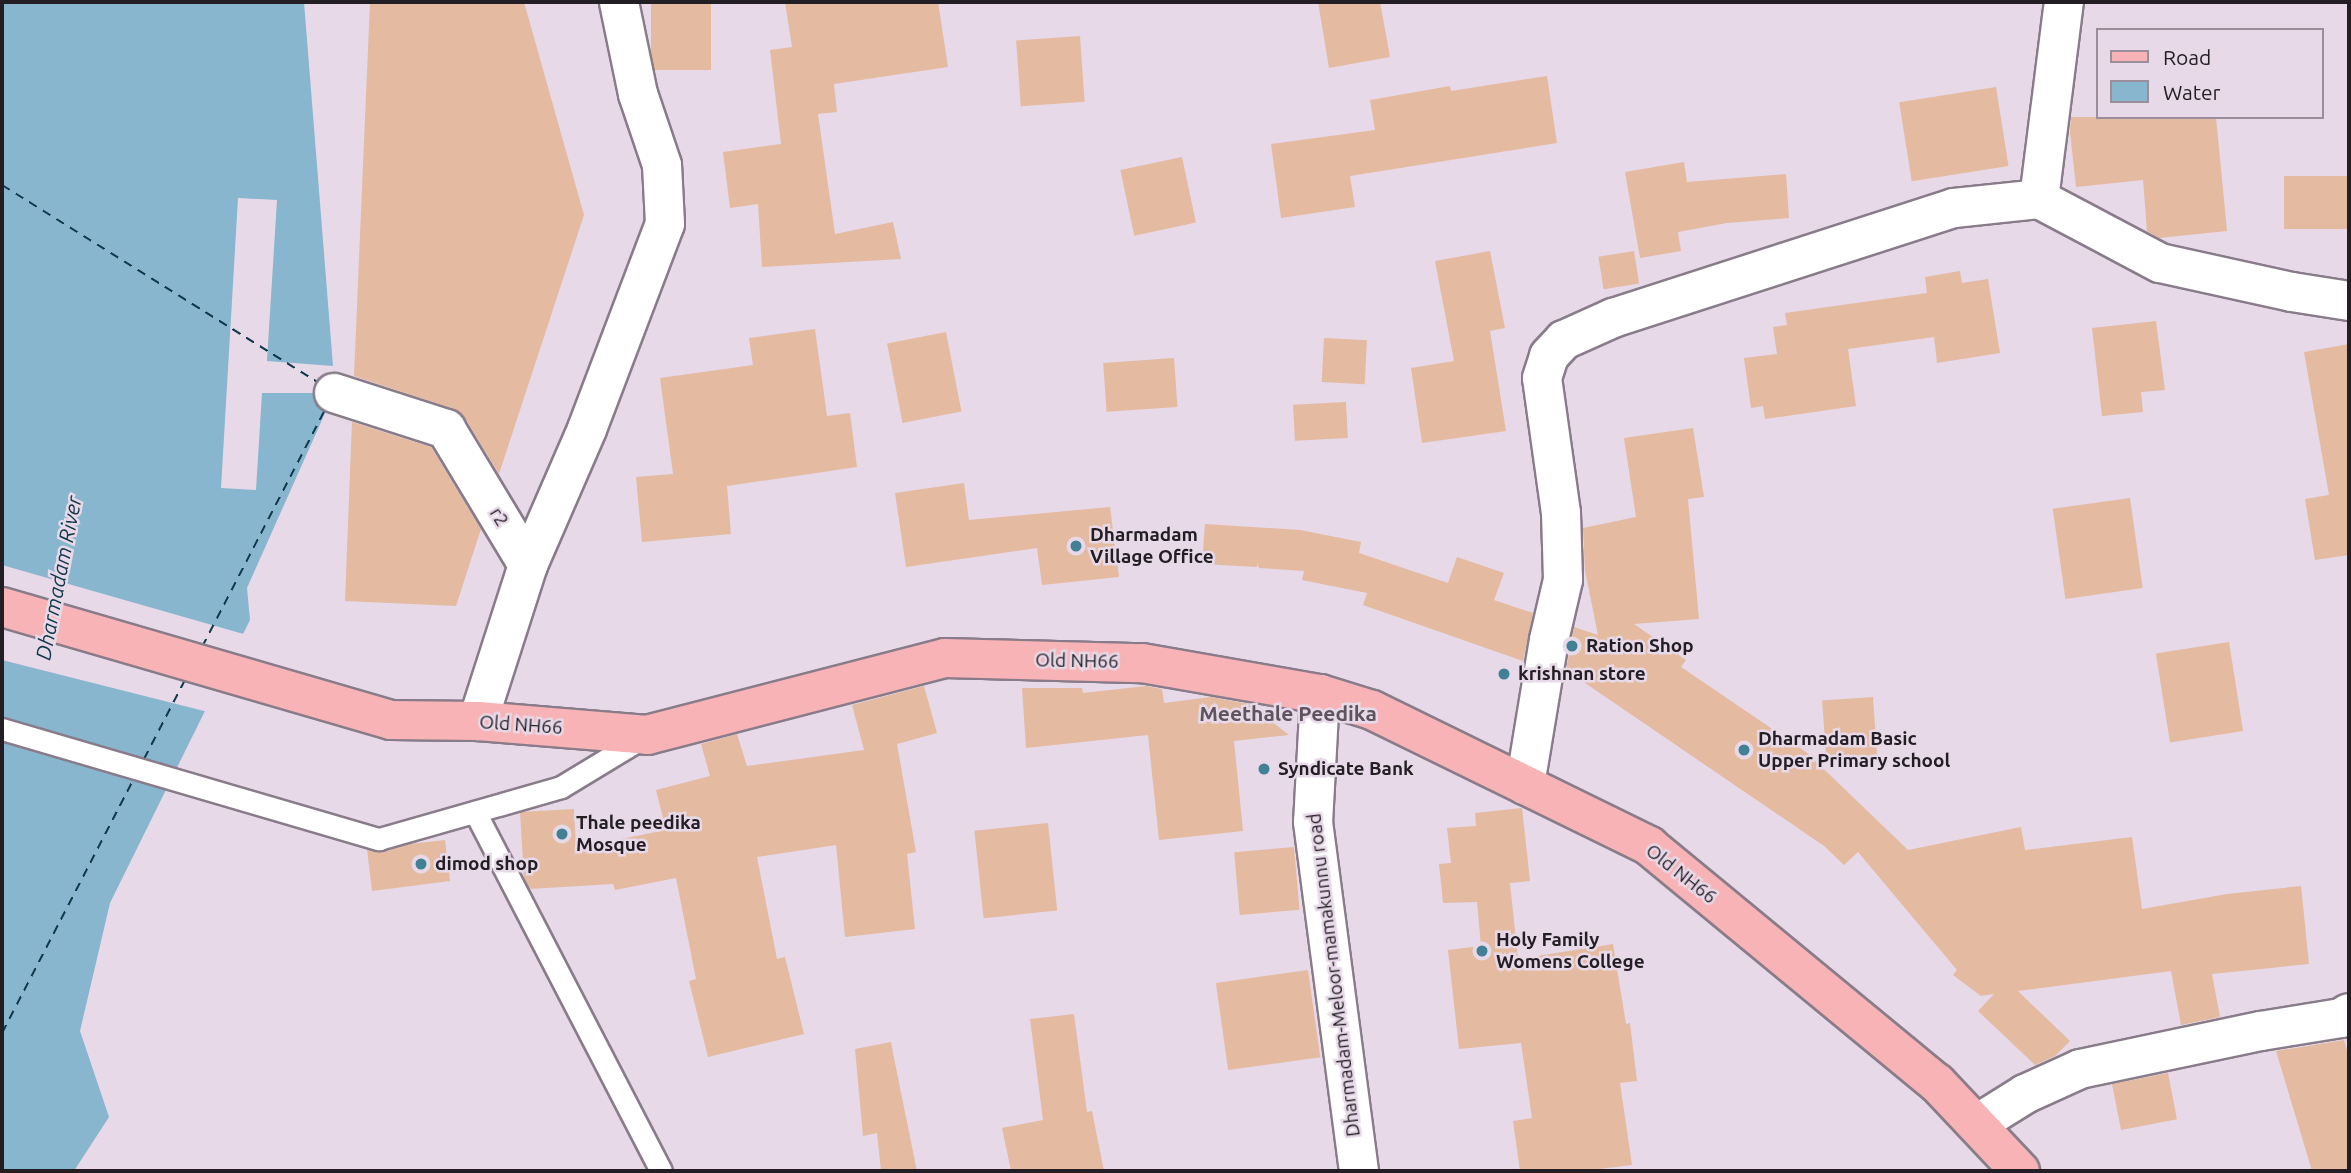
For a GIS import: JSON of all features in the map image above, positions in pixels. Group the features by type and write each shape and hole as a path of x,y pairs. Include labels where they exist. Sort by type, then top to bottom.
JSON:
{"main road":[{"name":"Old NH66","path":"2,607 391,720 478,721 647,735 945,658 1142,663 1320,694 1372,710 1649,846 1937,1083 2020,1171"}],"street":[{"path":"478,721 528,565 587,429 665,224 662,165 638,94 619,2"},
{"path":"2039,199 2064,2"},
{"path":"1524,785 1549,640 1563,580 1562,513 1542,378 1549,356 1564,341 1613,318 1954,208 2039,199 2160,263 2292,292 2349,301"},
{"name":"r2","path":"334,393 446,429 528,565"},
{"name":"Dharmadam-Meloor-mamakunnu road","path":"1320,694 1313,822 1359,1171"},
{"path":"1977,1124 2025,1094 2080,1069 2261,1031 2341,1018 2349,1013"}],"lane":[{"path":"2,730 379,839 561,787 647,735"},
{"path":"475,812 661,1171"}],"water":[{"name":"Dharmadam River","path":"2,2 304,2 333,366 334,393 247,588 250,620 110,903 80,1031 109,1117 74,1171 2,1171"}],"pier":[{"path":"238,198 277,200 267,361 333,366 334,393 262,393 256,490 221,488"},
{"path":"2,565 247,635 208,712 2,660"}],"building":[{"path":"370,2 524,2 584,215 499,474 465,418 454,409 354,376"},
{"path":"651,2 711,2 711,70 651,70"},
{"path":"785,2 938,2 948,67 834,84 837,112 818,114 835,234 893,222 901,259 762,267 758,204 730,208 723,152 781,144 770,50 792,47"},
{"path":"1318,2 1380,2 1390,57 1329,68"},
{"path":"1080,36 1085,102 1021,106 1016,40"},
{"path":"1547,76 1557,143 1350,176 1355,207 1281,218 1271,144 1375,130 1370,100 1450,86 1451,91"},
{"path":"1996,87 2009,166 1912,181 1899,102"},
{"path":"2071,117 2216,119 2227,231 2159,238 2147,231 2143,180 2076,187"},
{"path":"1182,157 1196,223 1134,236 1120,170"},
{"path":"1684,162 1687,182 1786,174 1789,218 1727,223 1678,232 1681,251 1640,258 1625,172"},
{"path":"2284,176 2349,176 2349,229 2284,229"},
{"path":"1490,251 1505,328 1490,331 1506,431 1422,443 1411,368 1454,361 1435,261"},
{"path":"1634,251 1639,284 1604,289 1598,257"},
{"path":"1960,271 1962,283 1988,279 2000,353 1937,363 1934,337 1848,349 1856,406 1765,419 1763,406 1751,408 1744,358 1777,354 1773,327 1787,325 1785,313 1927,293 1925,277"},
{"path":"2156,321 2165,390 2141,392 2143,412 2102,416 2092,328"},
{"path":"815,329 827,416 850,413 857,467 727,486 731,534 642,542 636,477 673,474 660,378 753,365 749,338"},
{"path":"946,332 961,412 903,423 887,343"},
{"path":"1324,338 1367,340 1365,384 1322,382"},
{"path":"2349,344 2349,555 2315,560 2305,499 2329,495 2304,352"},
{"path":"1174,358 1177,407 1107,412 1103,363"},
{"path":"1346,402 1348,438 1295,441 1293,405"},
{"path":"352,422 431,447 481,529 456,606 345,601"},
{"path":"1693,428 1704,497 1688,499 1699,619 1634,624 1686,660 1681,667 1806,752 1908,850 2021,827 2025,850 2132,837 2142,909 2227,894 2301,886 2309,964 2212,974 2220,1017 2181,1025 2171,971 2018,991 2070,1041 2055,1056 2035,1065 1978,1011 1994,994 1981,996 1953,975 1957,970 1858,852 1844,865 1824,846 1566,670 1574,627 1598,635 1585,571 1583,528 1636,517 1624,438"},
{"path":"964,483 969,520 1110,507 1119,577 1042,585 1037,548 906,567 895,493"},
{"path":"2130,498 2143,588 2065,599 2053,509"},
{"path":"1205,524 1300,530 1361,542 1359,553 1448,583 1457,557 1504,573 1494,600 1533,613 1523,661 1363,605 1367,593 1302,580 1304,571 1259,568 1257,563 1257,567 1202,564"},
{"path":"2229,642 2243,731 2170,742 2156,654"},
{"path":"924,686 937,733 897,744 916,852 907,854 915,929 845,937 836,845 757,857 777,959 785,957 804,1034 708,1057 689,981 696,979 676,878 615,890 613,884 529,889 524,878 520,812 574,809 576,848 666,830 656,790 710,776 701,744 737,734 747,766 864,750 852,705"},
{"path":"1146,686 1162,689 1164,703 1211,697 1249,704 1289,735 1234,741 1243,831 1159,840 1148,735 1026,748 1022,688 1082,688 1083,693"},
{"path":"1873,697 1877,756 1826,759 1822,701"},
{"path":"1522,808 1530,881 1510,883 1518,959 1613,944 1626,1024 1630,1023 1637,1081 1620,1083 1632,1165 1583,1171 1520,1171 1513,1121 1532,1118 1521,1043 1459,1049 1448,950 1481,946 1477,902 1443,903 1439,864 1451,863 1447,828 1476,826 1475,813"},
{"path":"1048,823 1057,911 984,918 974,831"},
{"path":"445,840 450,881 372,891 367,849 382,852 410,844"},
{"path":"1294,847 1299,910 1240,915 1234,852"},
{"path":"1308,970 1320,1057 1228,1070 1216,983"},
{"path":"1074,1014 1087,1112 1092,1111 1104,1171 1011,1171 1002,1128 1043,1120 1030,1019"},
{"path":"2344,1040 2349,1058 2349,1171 2312,1171 2276,1051"},
{"path":"891,1042 917,1171 881,1171 877,1133 863,1136 855,1049"},
{"path":"2168,1073 2177,1119 2121,1130 2112,1084"}],"ferry route":[{"path":"2,185 319,383"},
{"path":"202,647 325,410"},
{"path":"144,759 185,680"},
{"path":"2,1033 135,776"}],"place":[{"name":"Dharmadam Village Office","path":"1076,546"},
{"name":"Ration Shop","path":"1572,646"},
{"name":"krishnan store","path":"1504,674"},
{"name":"Dharmadam Basic Upper Primary school","path":"1744,750"},
{"name":"Syndicate Bank","path":"1264,769"},
{"name":"Thale peedika Mosque","path":"562,834"},
{"name":"dimod shop","path":"421,864"},
{"name":"Holy Family Womens College","path":"1482,951"}],"district":[{"name":"Meethale Peedika","path":"1288,713"}]}
